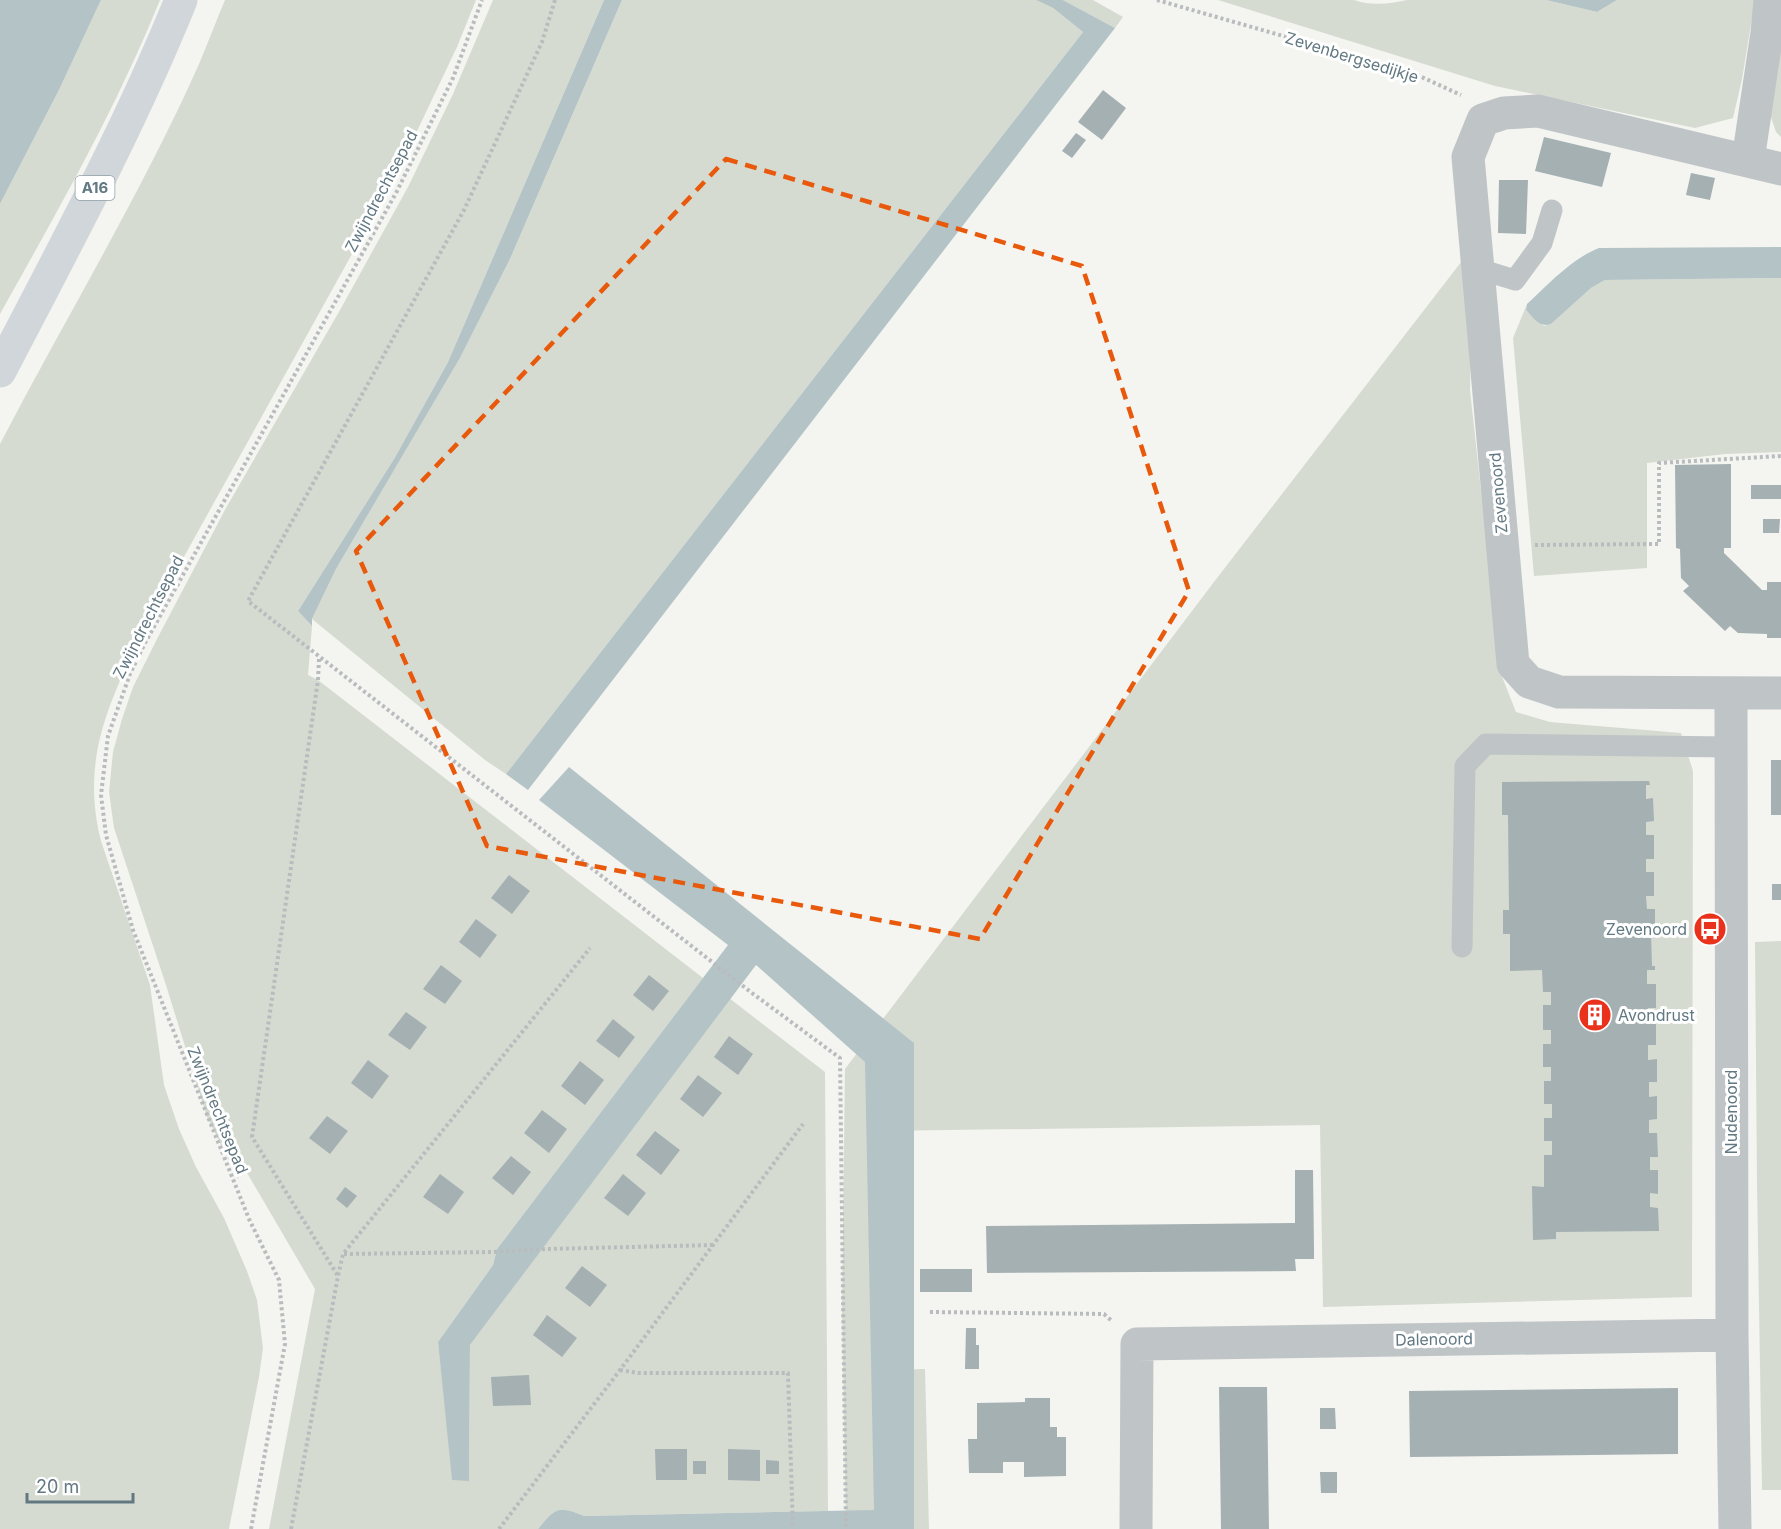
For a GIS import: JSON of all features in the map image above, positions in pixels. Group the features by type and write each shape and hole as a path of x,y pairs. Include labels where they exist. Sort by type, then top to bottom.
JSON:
{"highway":[{"name":"A16","path":"0,371 111,156 153,68 181,0"}],"street":[{"path":"1748,160 1770,0"},
{"path":"1483,120 1504,113 1538,111 1781,169"},
{"name":"Zevenoord","path":"1483,120 1468,157 1513,664 1529,682 1559,692 1781,693"},
{"name":"Nudenoord","path":"1731,694 1731,1335 1735,1529"},
{"name":"Dalenoord","path":"1137,1344 1731,1335"},
{"path":"1136,1529 1137,1344"}],"lane":[{"path":"1479,269 1515,280 1542,243 1552,210"},
{"path":"1462,947 1465,766 1486,744 1730,747"}],"path":[{"name":"Zwijndrechtsepad","path":"252,1529 285,1344 279,1280 249,1219 133,930 106,835 101,795 108,736 130,674 145,643 396,194 453,78 482,0"},
{"path":"555,0 542,42 464,210 248,601 752,993 840,1058 846,1529"},
{"name":"Zevenbergsedijkje","path":"1157,0 1413,73 1463,96 1483,120"},
{"path":"1503,545 1659,543 1659,463 1781,456"},
{"path":"319,658 318,680 252,1137 338,1276"},
{"path":"291,1529 343,1254 590,948"},
{"path":"499,1529 803,1124"},
{"path":"343,1254 714,1245"},
{"path":"930,1312 1104,1314 1137,1344"},
{"path":"620,1370 639,1373 788,1373 793,1529"}],"highlighted area":[{"path":"726,159 1082,266 1189,591 980,939 487,846 356,551"}],"shaded area":[{"path":"0,0 101,0 59,90 0,204"},
{"path":"101,0 160,0 105,120 0,314 0,204 59,90"},
{"path":"225,0 476,0 457,47 398,171 145,627 110,705 96,756 95,811 101,841 150,985 164,1085 179,1129 196,1167 224,1218 257,1300 263,1348 229,1529 0,1529 0,444 153,160 199,64"},
{"path":"493,0 604,0 448,362 394,459 298,611 312,626 308,675 318,680 703,978 497,1249 493,1265 438,1342 453,1480 469,1480 470,1345 729,998 825,1072 828,1511 584,1516 568,1510 558,1510 538,1529 269,1529 315,1289 243,1166 238,1179 207,1117 114,828 109,792 113,752 133,687 157,639 226,508 408,187 453,94"},
{"path":"604,0 622,0 510,259 460,358 336,569 312,619 312,626 298,611 394,459 448,362"},
{"path":"622,0 1036,0 1053,8 1083,32 506,774 485,760 312,619 336,569 460,358 510,259"},
{"path":"1036,0 1063,0 1115,28 528,790 506,774 1083,32 1053,8"},
{"path":"1063,0 1093,0 1123,17 1115,28"},
{"path":"1218,0 1354,0 1380,4 1407,0 1546,0 1597,12 1617,0 1755,0 1733,118 1695,128 1495,86"},
{"path":"1546,0 1617,0 1597,12"},
{"path":"1781,38 1781,137 1776,132 1769,111"},
{"path":"1781,247 1781,278 1605,280 1591,288 1551,324 1543,325 1526,310 1527,304 1561,273 1579,259 1599,248"},
{"path":"1465,257 1471,321 1470,390 1501,674 1516,712 1550,722 1681,733 1693,771 1692,1297 1323,1307 1320,1125 879,1131 883,1370 925,1369 929,1529 846,1529 842,1310 845,1069 1217,578"},
{"path":"1781,278 1781,452 1725,454 1647,463 1647,568 1534,576 1513,338 1527,304 1526,310 1544,326 1551,324 1591,288 1605,280"},
{"path":"569,767 914,1043 914,1529 538,1529 553,1513 563,1510 584,1516 874,1510 865,1062 756,965 470,1345 469,1481 452,1480 438,1342 493,1265 497,1249 728,945 539,800"},
{"path":"1781,941 1781,1490 1762,1490 1755,942"}],"building":[{"path":"1103,90 1126,108 1102,140 1078,122"},
{"path":"1076,133 1086,140 1072,158 1062,151"},
{"path":"1544,137 1611,153 1602,187 1535,171"},
{"path":"1691,173 1715,178 1710,200 1686,195"},
{"path":"1499,180 1528,180 1526,234 1498,233"},
{"path":"1731,464 1731,548 1724,548 1724,553 1762,590 1767,590 1767,582 1781,582 1781,638 1767,638 1767,634 1738,633 1730,626 1725,631 1683,591 1689,586 1681,578 1680,549 1676,548 1675,465"},
{"path":"1751,485 1781,485 1781,499 1751,499"},
{"path":"1763,519 1780,519 1779,533 1763,533"},
{"path":"1771,760 1781,760 1781,815 1771,815"},
{"name":"Avondrust","path":"1649,781 1650,785 1646,785 1646,799 1653,798 1654,821 1646,822 1646,835 1654,835 1654,859 1646,859 1646,872 1654,872 1654,896 1646,896 1647,909 1655,909 1655,933 1651,933 1652,966 1655,966 1655,970 1647,970 1647,984 1656,984 1656,1008 1648,1008 1648,1022 1656,1022 1656,1045 1648,1045 1648,1060 1657,1059 1657,1082 1649,1082 1649,1097 1657,1096 1657,1119 1649,1120 1649,1133 1657,1133 1658,1157 1650,1157 1650,1170 1658,1170 1658,1194 1650,1193 1650,1207 1658,1208 1659,1231 1556,1232 1556,1239 1533,1240 1532,1186 1544,1187 1544,1155 1552,1155 1552,1141 1544,1141 1544,1118 1552,1118 1552,1104 1544,1104 1544,1081 1551,1081 1551,1067 1543,1067 1543,1044 1551,1044 1551,1030 1543,1030 1543,1005 1551,1005 1551,992 1543,992 1542,970 1510,971 1510,934 1503,934 1503,910 1509,910 1508,815 1502,815 1502,782"},
{"path":"509,875 530,891 512,914 491,898"},
{"path":"1772,884 1781,884 1781,900 1772,900"},
{"path":"476,919 497,935 480,958 459,942"},
{"path":"441,965 462,981 445,1004 423,989"},
{"path":"649,975 669,991 653,1011 633,995"},
{"path":"406,1012 427,1027 410,1050 388,1035"},
{"path":"613,1019 635,1037 619,1058 596,1041"},
{"path":"729,1036 753,1054 738,1075 714,1057"},
{"path":"368,1060 389,1076 372,1099 351,1083"},
{"path":"580,1061 604,1080 585,1105 561,1086"},
{"path":"698,1075 722,1093 703,1117 680,1099"},
{"path":"542,1110 567,1129 549,1153 524,1133"},
{"path":"327,1116 348,1131 330,1154 309,1138"},
{"path":"655,1131 680,1150 661,1175 636,1155"},
{"path":"511,1156 531,1172 513,1195 492,1178"},
{"path":"1295,1170 1313,1170 1314,1249 1314,1259 1295,1259 1296,1271 987,1273 986,1226 1295,1223"},
{"path":"440,1174 464,1192 448,1214 423,1197"},
{"path":"623,1174 646,1193 628,1216 604,1198"},
{"path":"345,1187 357,1196 347,1208 336,1199"},
{"path":"582,1266 607,1285 590,1307 565,1288"},
{"path":"920,1269 972,1269 972,1292 920,1292"},
{"path":"547,1315 577,1338 562,1357 533,1335"},
{"path":"966,1328 976,1328 979,1369 965,1369"},
{"path":"529,1375 531,1405 493,1406 491,1377"},
{"path":"1219,1387 1267,1387 1269,1529 1221,1529"},
{"path":"1678,1388 1678,1454 1410,1457 1409,1391"},
{"path":"1025,1398 1050,1398 1050,1427 1057,1427 1057,1437 1066,1437 1066,1476 1024,1477 1024,1462 1003,1462 1003,1473 969,1473 968,1439 977,1439 977,1403 1025,1402"},
{"path":"1320,1408 1335,1408 1336,1429 1320,1429"},
{"path":"655,1449 687,1449 687,1480 656,1480"},
{"path":"728,1449 760,1450 760,1481 728,1480"},
{"path":"766,1460 779,1461 779,1474 766,1474"},
{"path":"693,1461 706,1461 706,1474 693,1474"},
{"path":"1320,1472 1337,1472 1337,1493 1321,1493"}],"place":[{"name":"Zevenoord","path":"1710,929"},
{"name":"Avondrust","path":"1595,1015"}]}
